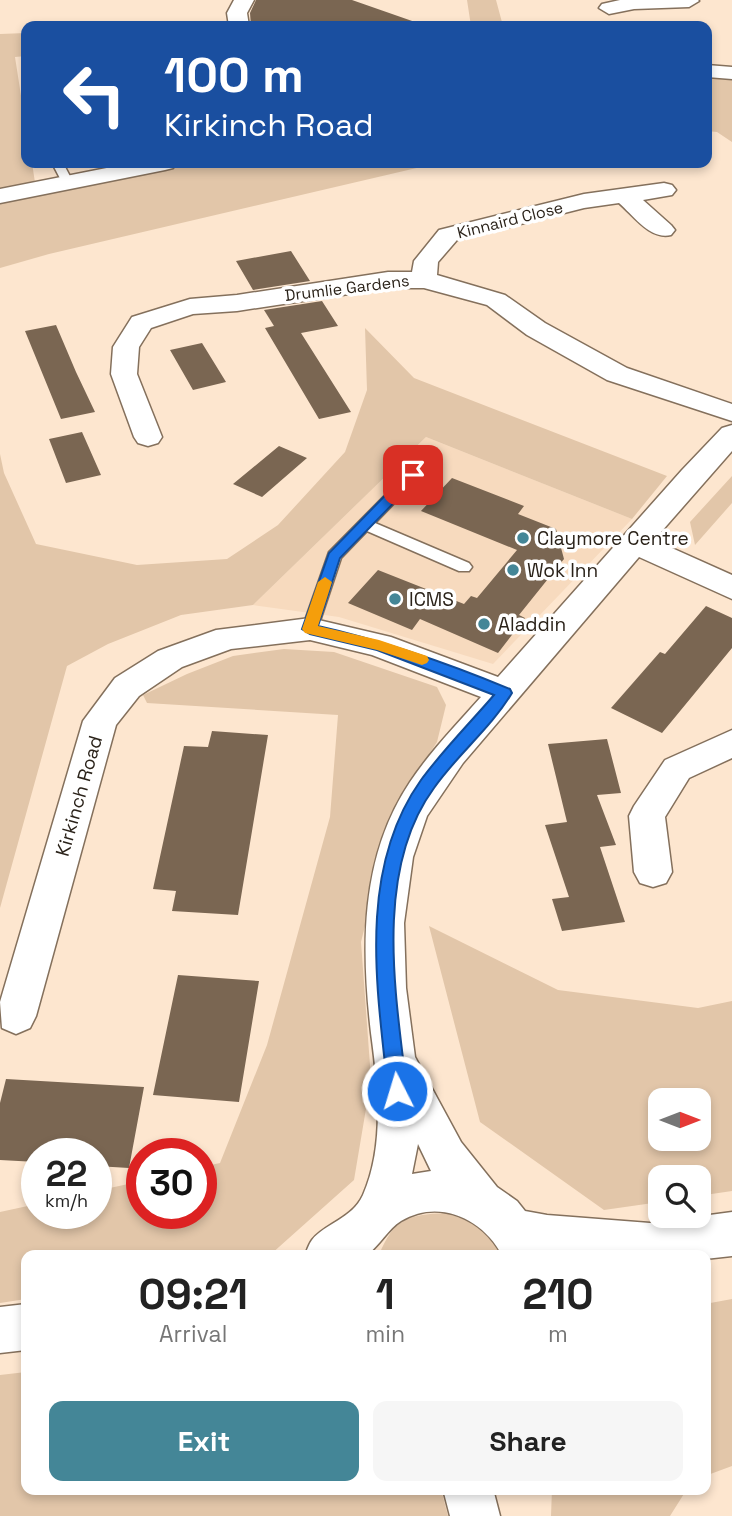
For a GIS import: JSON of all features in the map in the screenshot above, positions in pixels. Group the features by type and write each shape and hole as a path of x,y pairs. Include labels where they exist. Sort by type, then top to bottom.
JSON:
{"street":[{"path":"238,21 237,13 244,0"},
{"path":"602,12 634,3 690,4"},
{"path":"712,71 732,73"},
{"path":"0,196 63,173 114,168"},
{"name":"Kinnaird Close","path":"424,280 426,261 448,235 584,201 664,190"},
{"path":"625,196 663,230"},
{"name":"Drumlie Gardens","path":"148,437 124,374 126,347 141,323 190,307 237,303 388,280 424,280 458,287 496,300 536,329 617,374 732,413"},
{"path":"356,1237 395,1156 398,1122 394,1052 386,985 385,918 394,861 409,816 427,785 732,434"},
{"path":"635,543 732,588"},
{"name":"Kirkinch Road","path":"16,1016 100,721 127,687 170,659 227,638 310,629 379,645 505,693"},
{"path":"653,872 648,816 677,769 732,743"},
{"path":"394,1052 446,1156 506,1229"},
{"path":"356,1237 407,1194 436,1189 465,1194 506,1229 633,1250 732,1234"},
{"path":"0,1330 21,1328"},
{"path":"470,1495 475,1516"},
{"path":"480,1516 481,1495"}],"lane":[{"path":"310,629 334,556 429,459"},
{"path":"365,524 464,567"}],"shaded area":[{"path":"467,0 496,0 502,21 470,21"},
{"path":"21,33 21,56 15,57 21,96 21,168 33,168 36,189 0,196 0,34"},
{"path":"712,76 732,77 732,142 712,132"},
{"path":"169,168 417,168 49,254 0,268 0,204"},
{"path":"365,328 414,378 667,476 632,519 426,437 253,605 181,615 108,644 67,666 0,908 0,454 4,473 36,544 137,565 227,559 278,525 345,452 367,390"},
{"path":"426,437 632,519 493,664 339,617 253,605"},
{"path":"732,476 732,503 695,545 690,522"},
{"path":"284,649 334,652 437,687 446,705 437,742 394,809 361,942 371,1079 354,1180 276,1250 21,1250 21,1300 0,1303 0,1212 21,1207 21,1229 112,1229 112,1188 126,1184 126,1229 217,1229 217,1164 220,1163 267,1045 330,817 338,715 147,703 143,695 233,656"},
{"path":"429,926 558,990 698,1008 732,1001 732,1191 711,1194 711,1165 648,1165 648,1204 604,1210 480,1122"},
{"path":"445,1213 471,1223 491,1238 497,1250 382,1250 397,1226 421,1215"},
{"path":"732,1299 732,1466 711,1474 711,1303"},
{"path":"21,1373 21,1495 443,1495 448,1516 0,1516 0,1375"},
{"path":"552,1495 683,1495 670,1516 551,1516"}],"building":[{"path":"256,0 352,0 412,21 251,21 250,13"},
{"path":"291,251 310,281 253,290 236,261"},
{"path":"322,301 338,326 301,333 351,412 319,419 265,328 274,326 264,310"},
{"path":"56,325 95,412 61,419 25,331"},
{"path":"202,343 226,382 193,390 170,350"},
{"path":"82,432 101,475 66,483 49,439"},
{"path":"279,446 307,458 262,497 233,484"},
{"path":"452,478 524,506 518,514 556,529 564,559 519,615 525,618 498,653 420,619 412,630 348,603 378,570 464,604 471,596 477,598 517,550 421,511"},
{"path":"706,606 732,618 732,648 662,733 611,708 660,652 665,654"},
{"path":"212,731 268,735 238,915 172,911 176,891 153,889 184,746 208,747"},
{"path":"607,739 621,793 597,795 616,845 600,847 625,922 562,931 552,899 569,897 545,825 567,822 548,744"},
{"path":"178,975 259,981 239,1102 153,1095"},
{"path":"6,1079 144,1087 135,1138 126,1138 126,1168 112,1167 112,1138 21,1138 21,1161 0,1160 0,1103"}],"slow traffic":[{"path":"325,582 310,629 379,645 422,660"}],"place":[{"name":"Claymore Centre","path":"523,538"},
{"name":"Wok Inn","path":"513,570"},
{"name":"ICMS","path":"395,599"},
{"name":"Aladdin","path":"484,624"}],"route":[{"path":"397,1091 386,985 385,918 394,861 409,816 427,785 505,693 379,645 310,629 334,556 413,475"}]}
